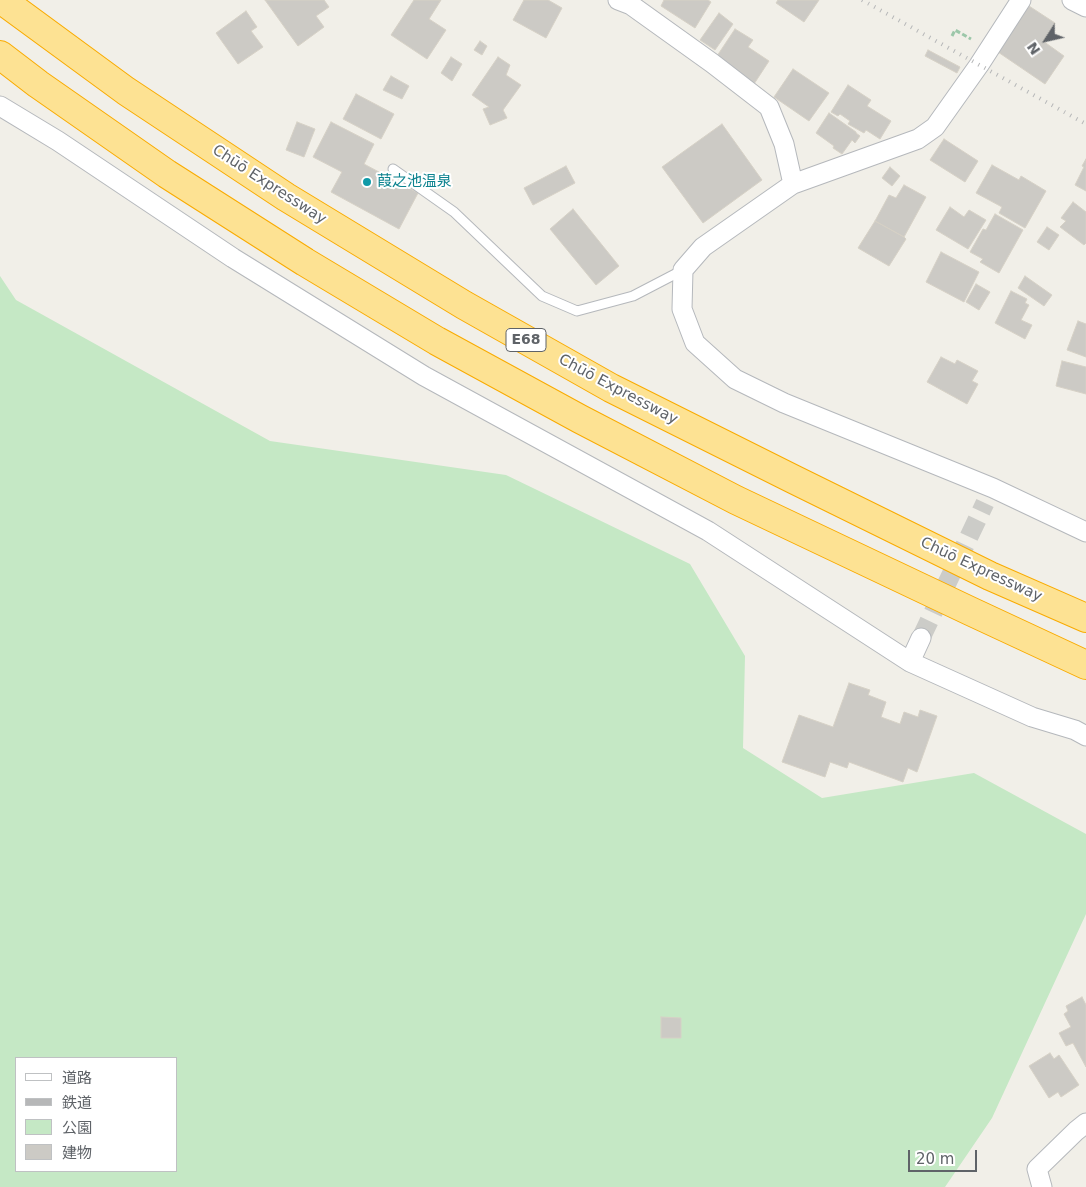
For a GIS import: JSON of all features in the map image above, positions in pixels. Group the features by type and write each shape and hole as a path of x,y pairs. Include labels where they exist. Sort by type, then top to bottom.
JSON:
{"highway":[{"name":"Chūō Expressway","path":"2,0 126,92 270,186 464,305 611,388 990,576 1086,618"},
{"path":"0,55 38,84 167,174 305,262 437,341 580,419 736,500 1086,665"}],"street":[{"path":"618,0 631,5 769,107 784,144 793,184"},
{"path":"1021,0 979,65 935,127 918,139 793,184 702,247 683,270 682,309 695,343 735,379 989,496 1086,532"},
{"path":"1072,0 1086,6"},
{"path":"0,106 58,141 233,258 424,376 708,530 910,662 1032,717 1075,730 1086,736"},
{"path":"910,662 921,638"},
{"path":"1042,1187 1036,1169 1086,1123"}],"lane":[{"path":"393,169 454,212 542,296 577,311 633,296 683,270"},
{"path":"970,611 1053,659"}],"green space":[{"path":"0,276 16,300 270,441 506,475 690,564 745,656 743,748 822,798 974,773 1086,834 1086,914 992,1118 945,1187 0,1187"}],"building":[{"path":"265,0 324,0 329,7 316,16 324,27 298,46"},
{"path":"414,0 441,0 429,19 446,30 427,59 391,35"},
{"path":"524,0 548,0 562,8 546,38 513,20"},
{"path":"664,0 708,0 711,2 695,28 661,6"},
{"path":"778,0 819,0 804,22 776,3"},
{"path":"1029,6 1055,23 1043,41 1064,56 1045,84 998,52"},
{"path":"246,11 257,27 251,31 263,47 238,64 216,33"},
{"path":"719,13 733,24 715,50 700,40"},
{"path":"735,29 753,40 748,47 769,61 754,84 715,59"},
{"path":"480,41 487,46 482,55 474,50"},
{"path":"928,50 960,67 957,73 925,56"},
{"path":"451,57 462,64 452,81 441,73"},
{"path":"498,57 510,65 506,75 521,85 503,110 507,118 490,125 483,109 489,107 472,95"},
{"path":"793,69 829,93 809,121 774,97"},
{"path":"391,76 409,86 402,99 383,90"},
{"path":"848,85 871,100 867,106 891,121 880,139 866,130 864,133 848,124 850,121 840,114 838,116 831,112"},
{"path":"356,94 394,114 381,139 343,119"},
{"path":"829,113 860,136 855,143 852,140 842,154 816,133"},
{"path":"297,122 315,129 304,157 286,150"},
{"name":"葭之池温泉","path":"331,122 374,144 364,164 418,193 399,229 331,192 342,172 313,157"},
{"path":"722,124 762,180 703,223 662,167"},
{"path":"944,139 978,161 965,182 930,160"},
{"path":"1086,159 1086,191 1075,185"},
{"path":"992,165 1019,180 1021,176 1046,191 1025,228 999,213 1002,207 976,193"},
{"path":"566,166 575,183 533,205 524,188"},
{"path":"890,167 900,176 892,186 882,178"},
{"path":"904,185 926,197 904,237 875,221 889,195 896,198"},
{"path":"1073,202 1086,212 1086,243 1084,245 1060,227 1066,221 1061,218"},
{"path":"950,207 964,217 969,210 986,220 968,249 936,230"},
{"path":"573,209 619,266 596,285 550,229"},
{"path":"995,214 1023,230 999,273 980,262 983,259 970,252 983,229 986,230"},
{"path":"875,221 906,239 889,266 858,248"},
{"path":"1047,227 1059,235 1049,250 1037,242"},
{"path":"941,252 979,272 964,302 926,282"},
{"path":"1025,276 1052,295 1044,306 1018,288"},
{"path":"976,284 990,292 979,310 966,302"},
{"path":"1011,291 1027,299 1025,303 1029,305 1021,320 1032,325 1025,339 995,323"},
{"path":"1078,321 1086,324 1086,357 1067,350"},
{"path":"941,357 955,364 957,360 978,371 972,381 978,384 967,404 927,382"},
{"path":"1062,361 1086,367 1086,394 1056,386"},
{"path":"849,683 870,690 868,695 886,702 881,717 900,724 904,712 918,717 920,710 937,716 917,772 908,768 903,782 849,762 847,768 830,762 825,777 782,762 799,715 833,727"},
{"path":"1082,997 1086,1005 1086,1067 1073,1043 1066,1046 1059,1033 1071,1027 1064,1014 1068,1011 1066,1006"},
{"path":"661,1017 681,1018 681,1038 661,1038"},
{"path":"1050,1053 1054,1059 1059,1055 1079,1085 1061,1097 1058,1092 1049,1098 1029,1066"}],"tunnel":[{"path":"921,638 985,503"}],"railway":[{"path":"862,0 1086,124"}],"place":[{"name":"葭之池温泉","path":"367,182"}]}
